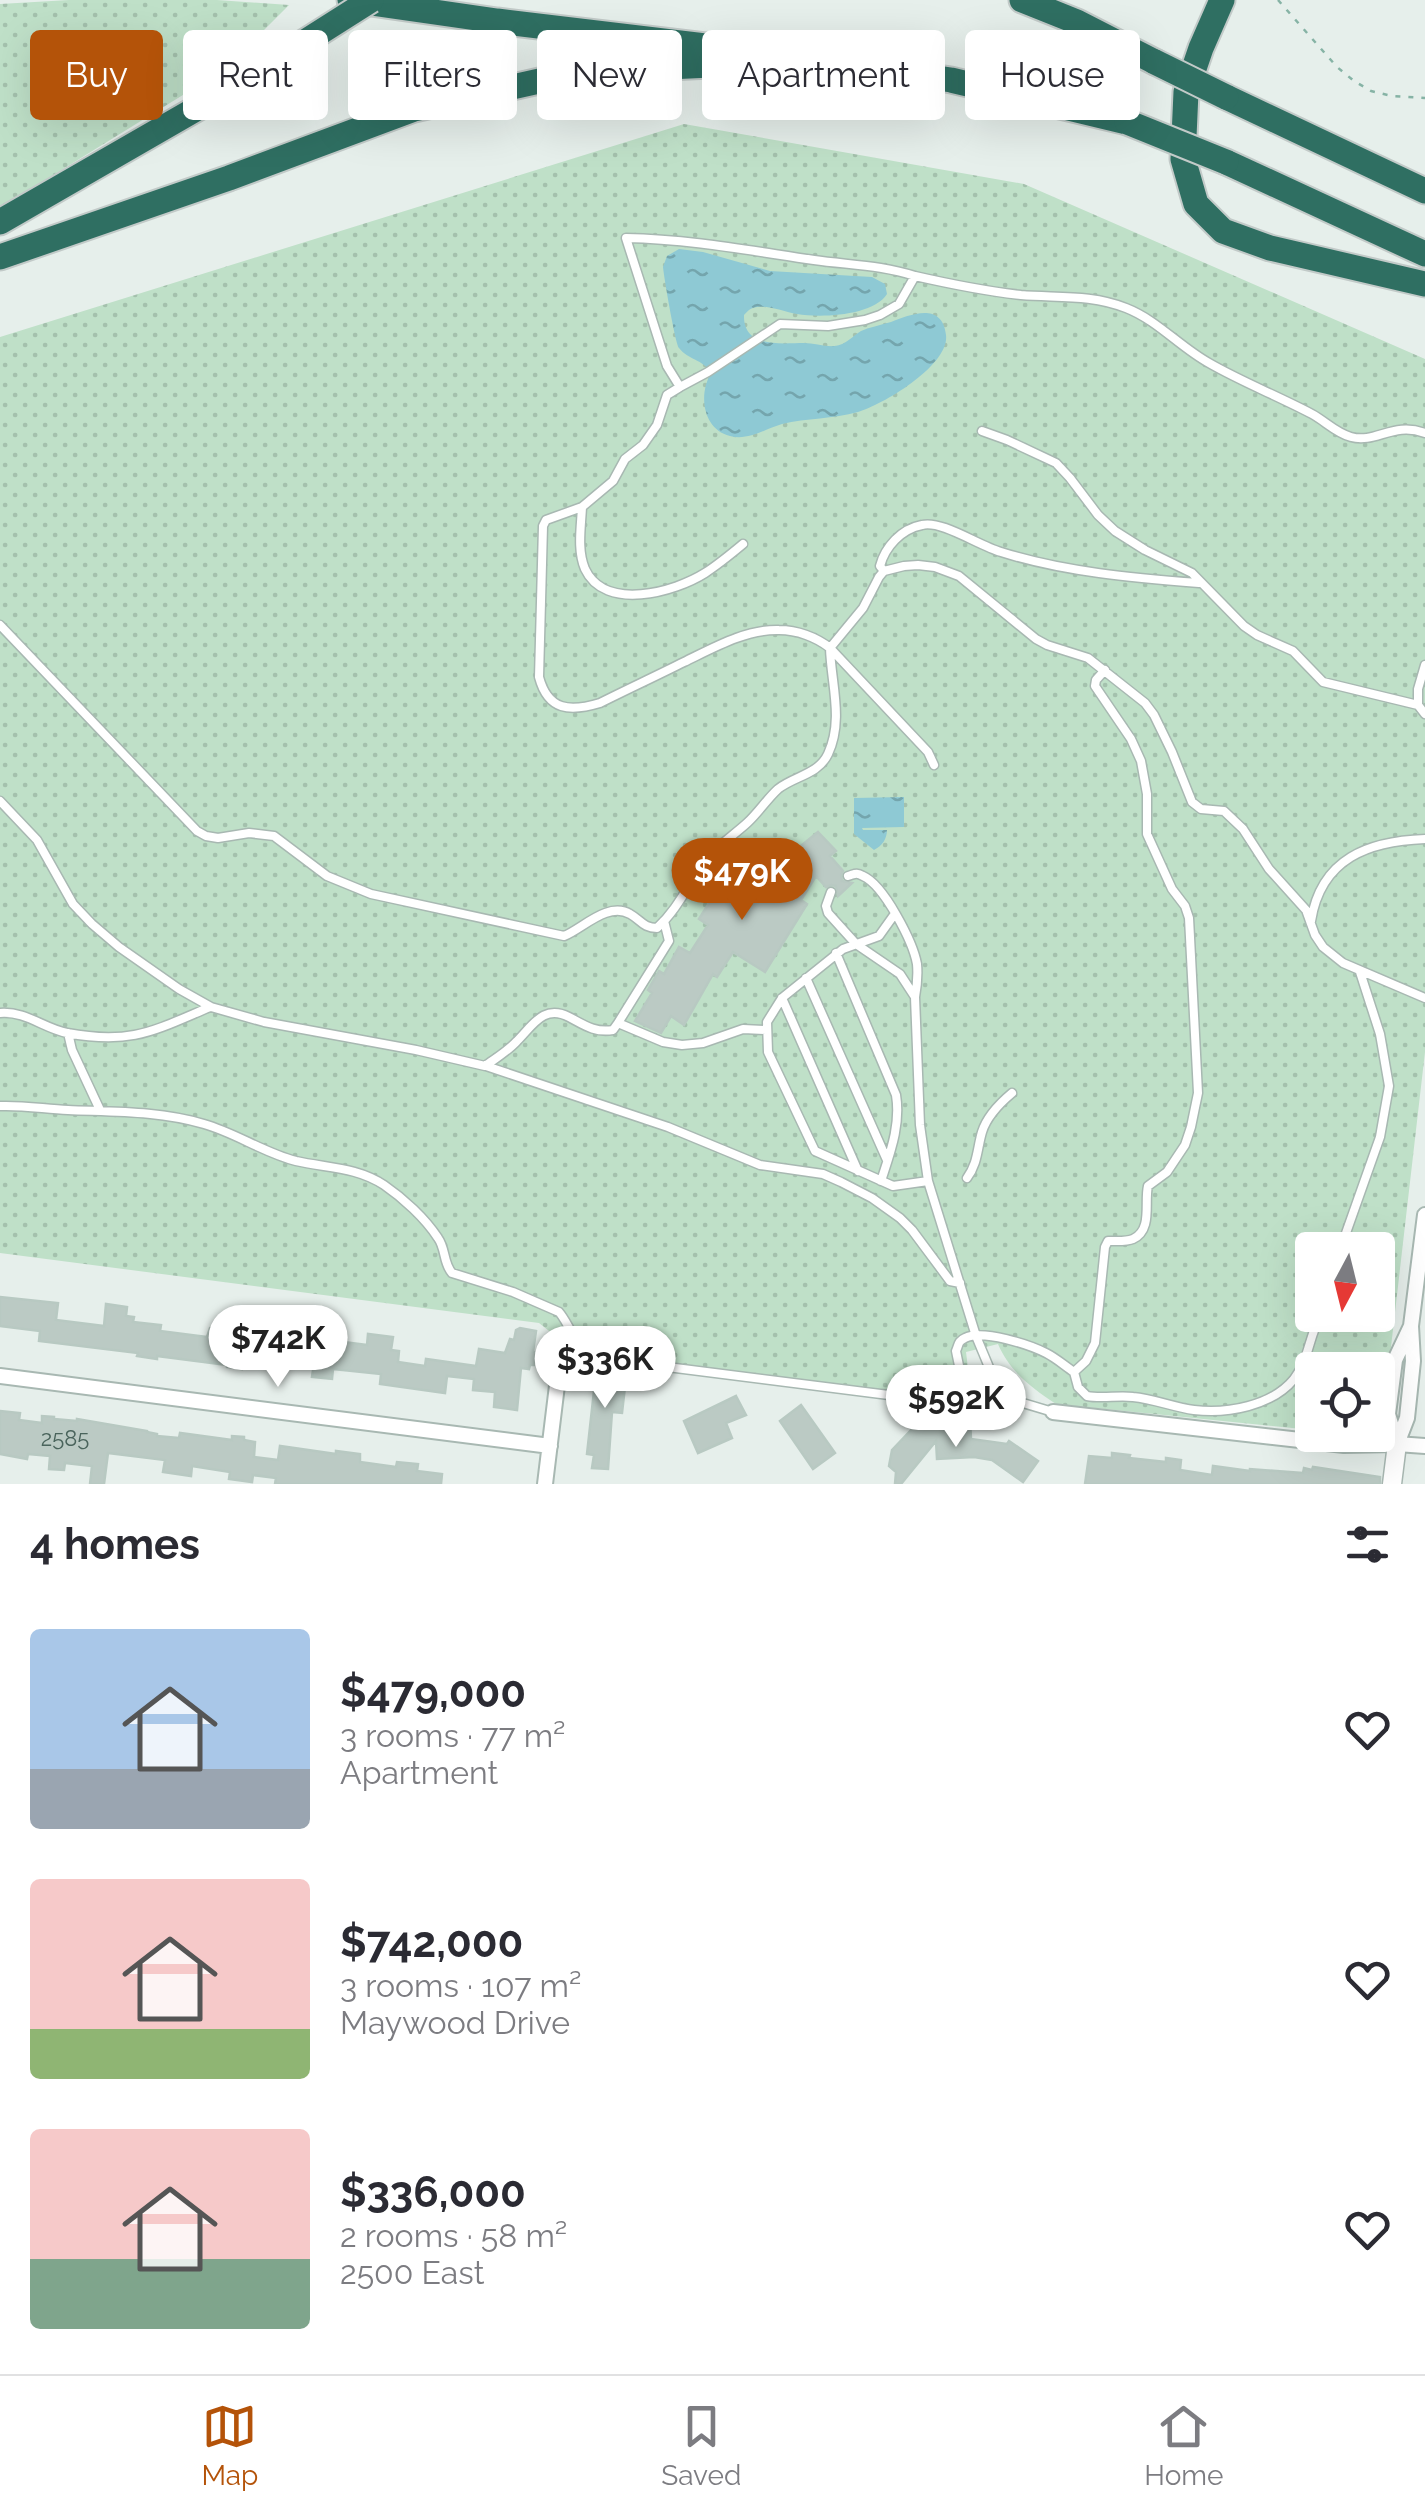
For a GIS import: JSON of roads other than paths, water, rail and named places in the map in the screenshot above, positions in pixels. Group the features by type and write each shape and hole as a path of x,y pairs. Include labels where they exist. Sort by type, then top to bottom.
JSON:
{"highway":[{"path":"350,0 702,46"},
{"path":"0,222 234,87 371,0"},
{"path":"1022,0 1077,22 1425,191"},
{"path":"1222,0 1186,92 1183,159 1196,204 1223,231 1270,248 1425,284"},
{"path":"0,256 229,178 414,109 584,71 702,65"},
{"path":"945,79 1126,122 1226,162 1425,254"}],"street":[{"path":"1392,1484 1397,1444 1388,1414 1396,1360 1411,1326 1425,1215"},
{"path":"545,1484 559,1369"},
{"path":"0,1376 550,1446"},
{"path":"1053,1412 1344,1445 1425,1446"}],"lane":[{"path":"680,387 667,366 626,238 669,238 889,268 1023,295 1104,300 1140,314 1206,361 1348,436 1366,438 1404,428 1425,433"},
{"path":"915,276 900,304 880,315 828,326 780,324 667,395 657,425 625,459 613,481 582,507 546,520 538,677 542,692 553,703 584,708 720,645 764,631 794,632 830,648 928,752 934,766"},
{"path":"982,432 1056,463 1116,531 1192,574 1244,626 1293,651 1323,682 1418,705"},
{"path":"582,507 580,550 584,566 601,588 617,593 668,590 704,574 743,544"},
{"path":"884,572 880,566 892,543 910,529 927,524 946,528 983,547 1040,562 1202,583"},
{"path":"0,624 197,831 218,838 249,833 274,836 328,876 350,887 558,936 614,912 629,913 649,928 657,928 677,908 714,850 780,788 818,768 827,757 836,710 830,648 863,608 878,577 904,566 936,567 955,574 1047,646 1088,658 1145,703 1172,752 1192,802 1197,808 1224,811 1233,818 1269,869 1306,910 1322,948 1360,971 1425,998"},
{"path":"1425,665 1418,689 1418,705 1425,714"},
{"path":"1074,1372 1086,1362 1094,1343 1108,1241 1135,1239 1140,1234 1147,1220 1148,1186 1167,1172 1185,1145 1198,1093 1189,918 1148,834 1141,761 1095,686 1106,670"},
{"path":"0,801 37,840 74,904 92,924 118,947 211,1007 264,1022 485,1066 668,1127 760,1165 823,1174 872,1198 900,1218 950,1281 960,1283"},
{"path":"1311,921 1314,904 1327,879 1343,862 1379,843 1425,839"},
{"path":"848,876 868,878 892,904 911,944 917,966 920,1126 928,1182 976,1336 1002,1393 1025,1406 1053,1412"},
{"path":"830,892 826,910 856,944 900,974 915,996"},
{"path":"894,915 879,936 836,954 782,998 770,1014 766,1030 768,1052 815,1151 893,1186 928,1182"},
{"path":"485,1066 516,1043 543,1014 557,1012 602,1032 614,1030 669,941 664,921"},
{"path":"836,954 896,1094 897,1120 881,1181"},
{"path":"1346,1232 1380,1137 1389,1086 1380,1034 1360,971"},
{"path":"806,978 887,1160"},
{"path":"782,998 858,1171"},
{"path":"0,1013 22,1014 68,1033 109,1038 134,1036 211,1007"},
{"path":"618,1023 663,1042 682,1045 703,1043 743,1028 766,1030"},
{"path":"68,1033 100,1110"},
{"path":"967,1178 977,1161 987,1122 1012,1092"},
{"path":"0,1106 181,1118 294,1160 372,1178 404,1200 436,1235 452,1273 513,1292 558,1312 584,1346 628,1362 952,1403 965,1395 958,1344 976,1336 1045,1352 1074,1372 1082,1394 1093,1398 1123,1396 1194,1410 1244,1408 1279,1392 1296,1377 1313,1332"}],"water":[{"path":"679,249 770,271 872,277 885,284 887,294 880,301 846,314 807,315 753,308 744,315 745,326 750,334 765,342 835,346 864,330 924,313 932,314 943,324 944,347 927,371 869,408 782,424 750,436 730,436 714,426 706,410 705,391 711,373 677,343 663,267 667,256"},
{"path":"904,797 904,827 862,828 887,830 877,848 874,850 854,834 854,798"}]}
